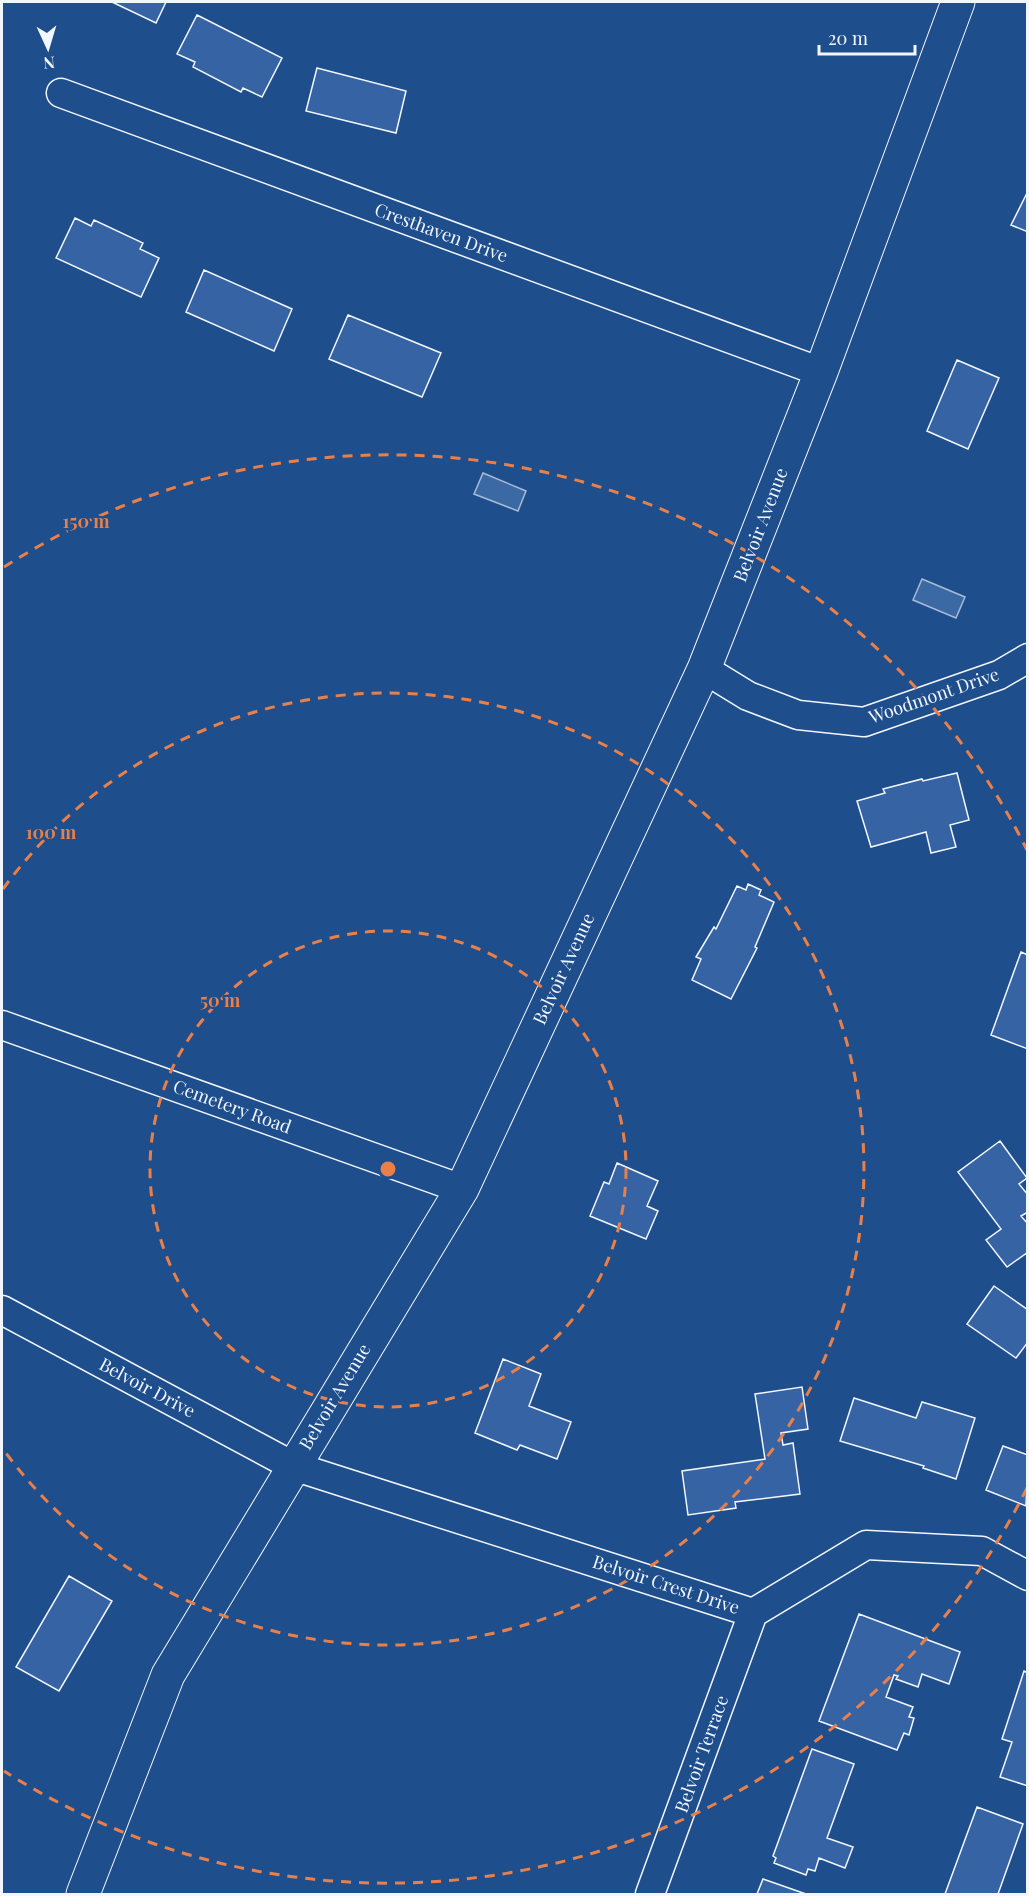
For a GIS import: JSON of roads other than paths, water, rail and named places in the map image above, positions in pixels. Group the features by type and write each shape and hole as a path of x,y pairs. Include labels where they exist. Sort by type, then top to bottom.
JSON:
{"street":[{"name":"Belvoir Avenue","path":"83,1894 168,1675 462,1188 704,669 821,372 958,2"},
{"name":"Cresthaven Drive","path":"61,93 821,372"},
{"name":"Woodmont Drive","path":"704,669 747,696 798,715 864,722 999,675 1028,658"},
{"name":"Cemetery Road","path":"2,1025 462,1188"},
{"name":"Belvoir Drive","path":"2,1310 293,1466"},
{"name":"Belvoir Crest Drive","path":"293,1466 753,1612 866,1545 982,1551 1028,1576"},
{"name":"Belvoir Terrace","path":"650,1894 753,1612"}],"water":[{"path":"483,473 526,491 518,511 474,494"},
{"path":"922,579 965,597 956,618 913,600"}]}
